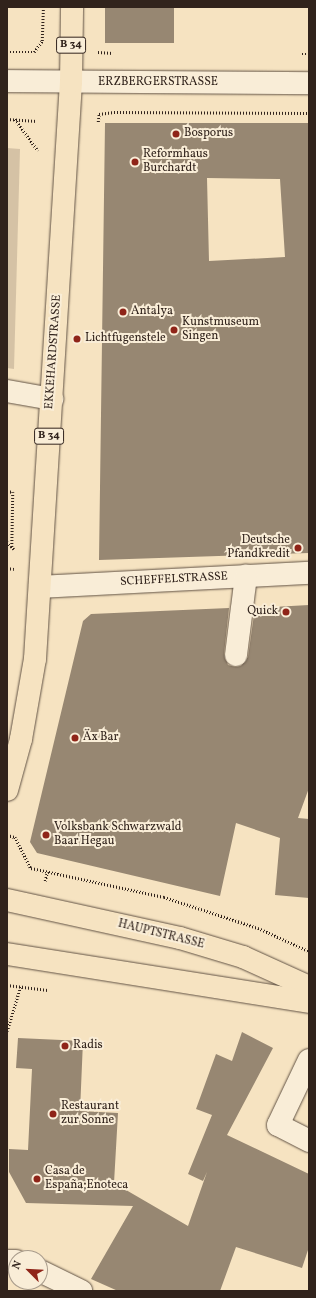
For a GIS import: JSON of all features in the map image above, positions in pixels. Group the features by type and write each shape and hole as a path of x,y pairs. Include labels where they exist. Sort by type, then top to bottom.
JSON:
{"main road":[{"name":"EKKEHARDSTRASSE","path":"7,790 21,739 35,659 71,82 72,7"},
{"name":"HAUPTSTRASSE","path":"7,900 180,938 243,957 309,987"},
{"path":"7,954 309,1002"}],"street":[{"name":"ERZBERGERSTRASSE","path":"7,81 309,83"},
{"path":"7,391 52,399"},
{"name":"SCHEFFELSTRASSE","path":"40,587 309,573"},
{"path":"236,655 246,576"},
{"path":"309,1060 278,1125 309,1140"},
{"path":"48,1275 81,1291"}],"path":[{"path":"7,52 34,52 42,41 43,7"},
{"path":"96,52 116,53"},
{"path":"98,122 99,114 114,112 309,113"},
{"path":"7,119 37,121"},
{"path":"7,491 14,492 12,547"},
{"path":"7,835 15,837 30,868 164,897 258,928 309,950"},
{"path":"7,985 21,986 7,1031"}],"shaded area":[{"path":"7,148 20,149 14,369 7,368"}],"building":[{"path":"105,7 174,7 174,43 105,43"},
{"path":"105,123 309,123 309,553 99,560","holes":["207,178 280,179 285,257 209,261"]},
{"path":"309,605 309,788 298,818 309,819 309,898 275,895 280,838 236,823 220,896 37,853 30,842 83,621 91,614 229,608 224,654 228,665 235,667 241,666 248,657 255,608"},
{"path":"242,1032 273,1048 227,1135 309,1174 309,1247 302,1268 236,1247 220,1291 118,1291 91,1279 133,1206 26,1203 9,1172 9,1149 28,1150 32,1069 16,1068 18,1038 83,1041 80,1111 118,1113 114,1183 188,1226 207,1172 203,1181 188,1174 212,1115 196,1109 216,1054 232,1061"}],"place":[{"name":"Bosporus","path":"176,134"},
{"name":"Reformhaus Burchardt","path":"135,162"},
{"name":"Antalya","path":"123,312"},
{"name":"Kunstmuseum Singen","path":"174,330"},
{"name":"Lichtfugenstele","path":"77,339"},
{"name":"Deutsche Pfandkredit","path":"298,548"},
{"name":"Quick","path":"286,612"},
{"name":"Äx Bar","path":"75,738"},
{"name":"Volksbank Schwarzwald Baar Hegau","path":"46,835"},
{"name":"Radis","path":"65,1046"},
{"name":"Restaurant zur Sonne","path":"53,1114"},
{"name":"Casa de España;Enoteca","path":"37,1179"}]}
